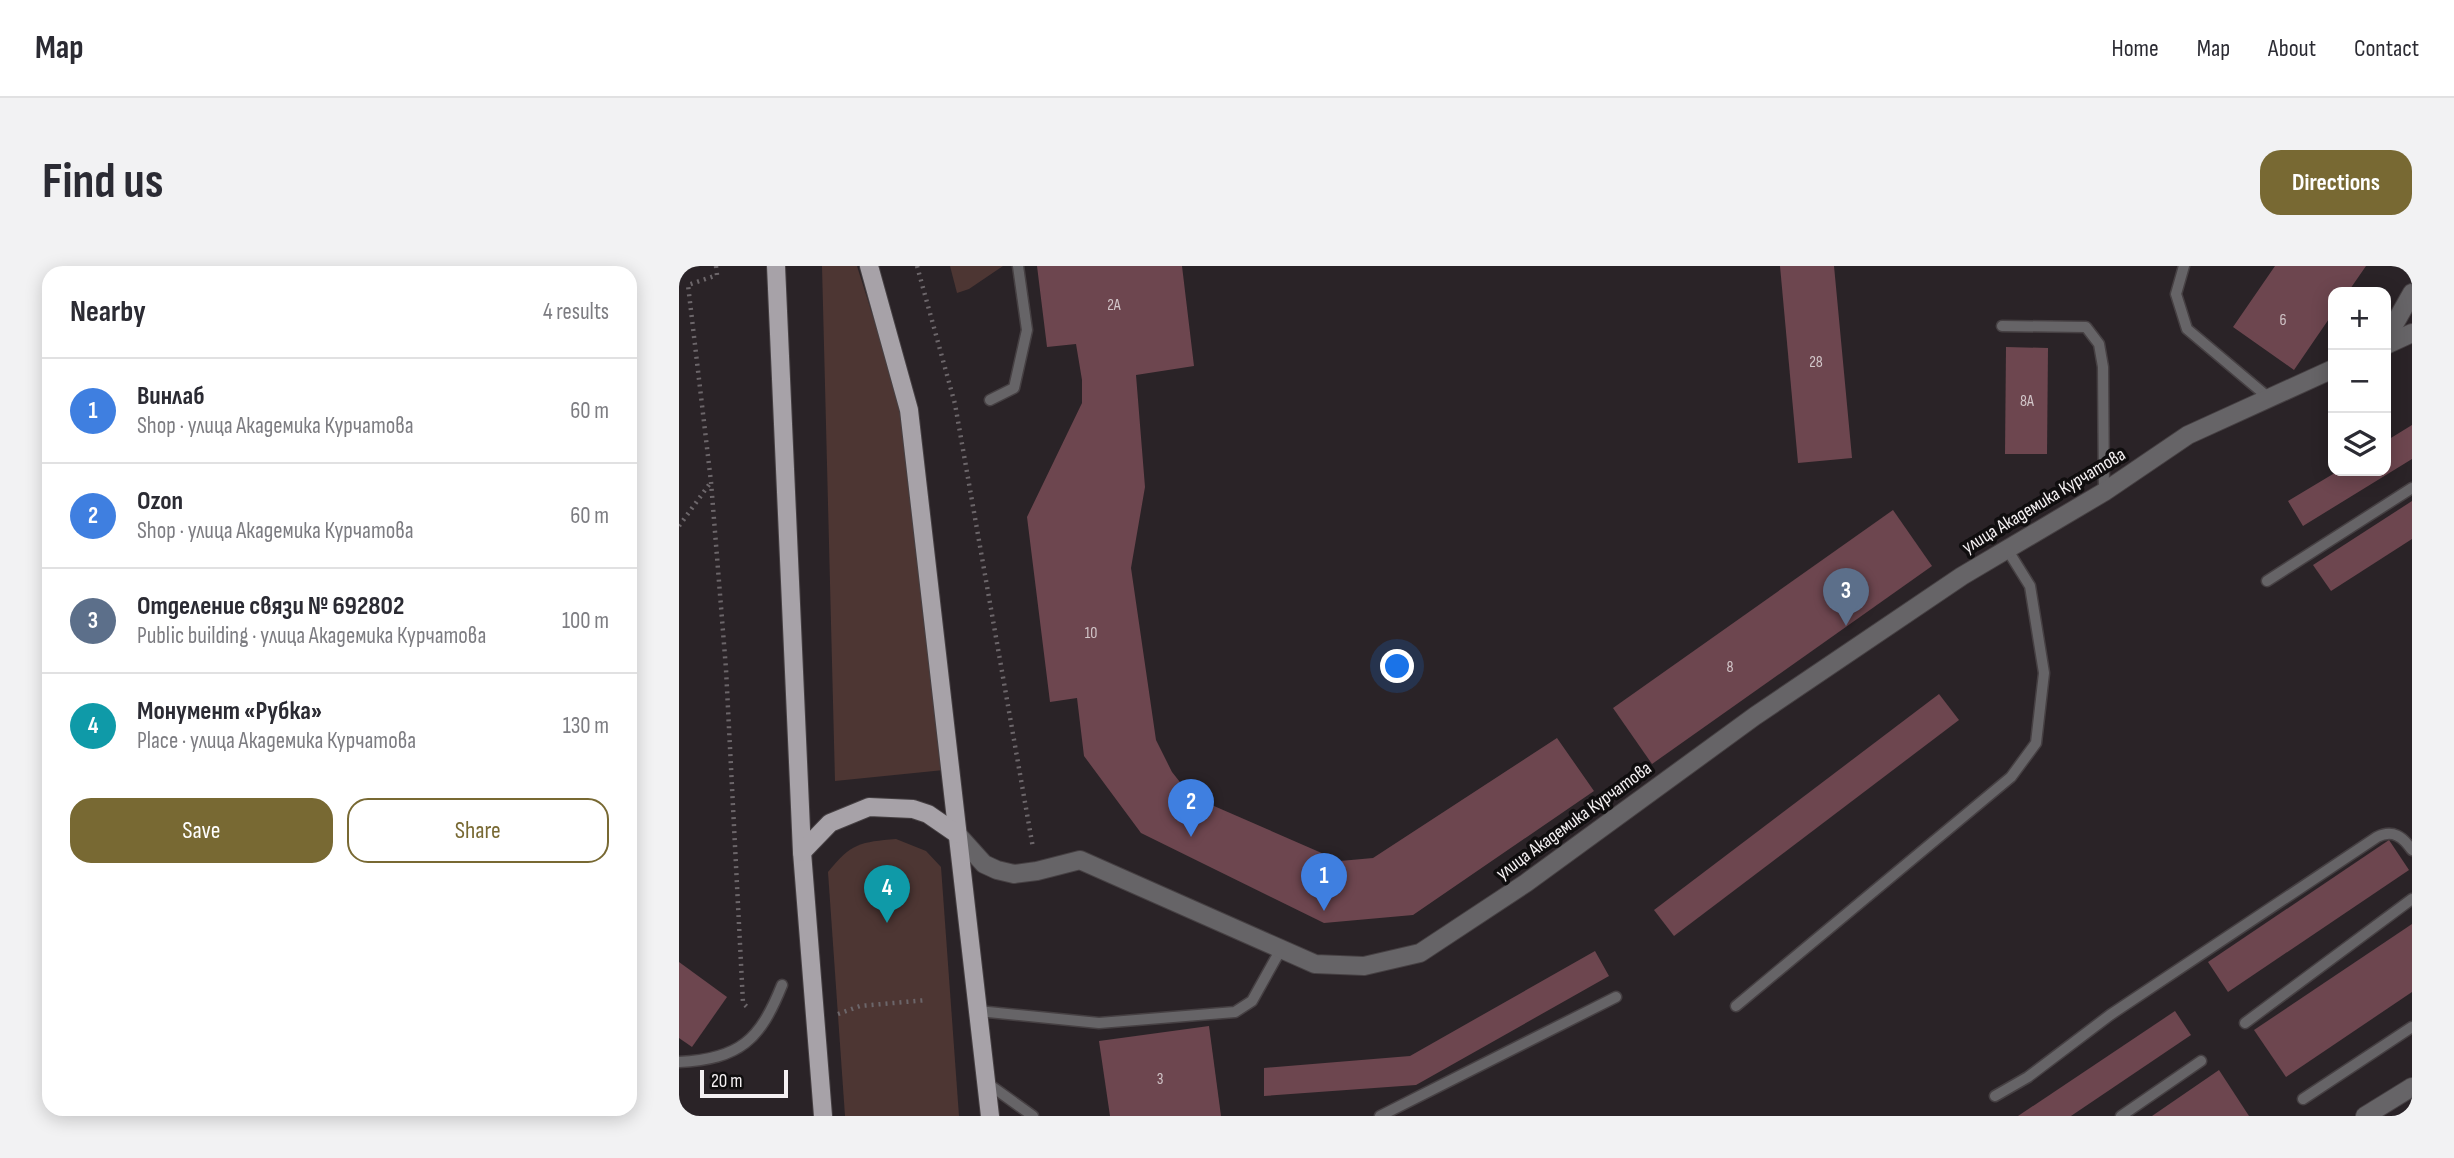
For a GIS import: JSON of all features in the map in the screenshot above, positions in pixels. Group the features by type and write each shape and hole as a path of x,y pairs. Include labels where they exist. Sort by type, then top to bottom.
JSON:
{"main road":[{"path":"776,266 802,852 823,1116"},
{"path":"869,266 909,410 990,1116"},
{"name":"улица Академика Курчатова","path":"802,852 830,823 869,807 913,809 928,814 957,834"}],"street":[{"path":"2391,330 2412,293"},
{"path":"2391,343 2412,333"},
{"name":"улица Академика Курчатова","path":"957,834 984,864 997,870 1014,873 1037,871 1080,860 1315,964 1341,967 1394,961 1420,953 1526,883 1767,708 1962,576 2104,492 2188,435 2328,371"},
{"path":"2365,1116 2412,1087"}],"lane":[{"path":"990,400 1014,388 1027,330 1018,266"},
{"path":"2185,266 2176,294 2187,329 2269,398"},
{"path":"2002,326 2086,327 2098,344 2103,367 2104,492"},
{"path":"2267,581 2412,488"},
{"path":"1736,1006 2011,777 2036,743 2043,673 2030,586 2007,549"},
{"path":"1995,1096 2028,1077 2110,1015 2377,837 2394,834 2404,838 2412,850"},
{"path":"2245,1023 2412,898"},
{"path":"978,1011 1099,1023 1235,1012 1252,1001 1281,949"},
{"path":"679,1062 707,1060 737,1051 769,1017 782,985"},
{"path":"1380,1116 1616,997"},
{"path":"2303,1099 2412,1027"},
{"path":"2121,1116 2201,1061"},
{"path":"986,1083 1033,1116"}],"path":[{"path":"716,266 717,275 688,285 711,482 726,669 743,1003 753,1014 769,1017"},
{"path":"918,266 955,404 1037,871"},
{"path":"679,526 711,482"},
{"path":"816,1016 835,1015 860,1006 927,1000"}],"shaded area":[{"path":"822,266 857,266 899,399 944,770 835,781"},
{"path":"950,266 1003,266 969,289 957,293"},
{"path":"896,839 926,851 941,867 959,1116 845,1116 828,872 843,855 857,846"}],"building":[{"path":"1037,266 1182,266 1194,366 1136,375 1145,487 1131,568 1156,740 1172,772 1191,796 1340,861 1373,858 1557,738 1594,791 1413,915 1324,923 1141,833 1084,756 1077,698 1050,702 1027,517 1082,403 1082,380 1076,344 1047,347"},
{"path":"1780,266 1834,266 1852,458 1798,463"},
{"path":"2275,266 2366,266 2351,287 2328,287 2328,320 2294,370 2233,327"},
{"path":"2006,347 2048,348 2047,454 2005,454"},
{"path":"2412,425 2412,459 2391,472 2391,438"},
{"path":"2330,476 2384,476 2303,526 2288,501"},
{"path":"2412,501 2412,539 2331,591 2313,565"},
{"path":"1893,510 1932,566 1652,764 1613,708"},
{"path":"1939,694 1959,720 1674,936 1654,910"},
{"path":"2389,840 2409,870 2228,992 2208,962"},
{"path":"2412,924 2412,992 2286,1077 2254,1030"},
{"path":"1595,951 1609,976 1416,1085 1264,1096 1264,1068 1410,1056"},
{"path":"679,962 727,997 692,1047 679,1038"},
{"path":"2175,1011 2191,1035 2071,1116 2018,1116"},
{"path":"1209,1026 1221,1116 1110,1116 1099,1041"},
{"path":"2219,1070 2249,1116 2152,1116"}],"place":[{"name":"Отделение связи № 692802","path":"1846,626"},
{"name":"Ozon","path":"1191,837"},
{"name":"Винлаб","path":"1324,911"},
{"name":"Монумент «Рубка»","path":"887,923"}]}
